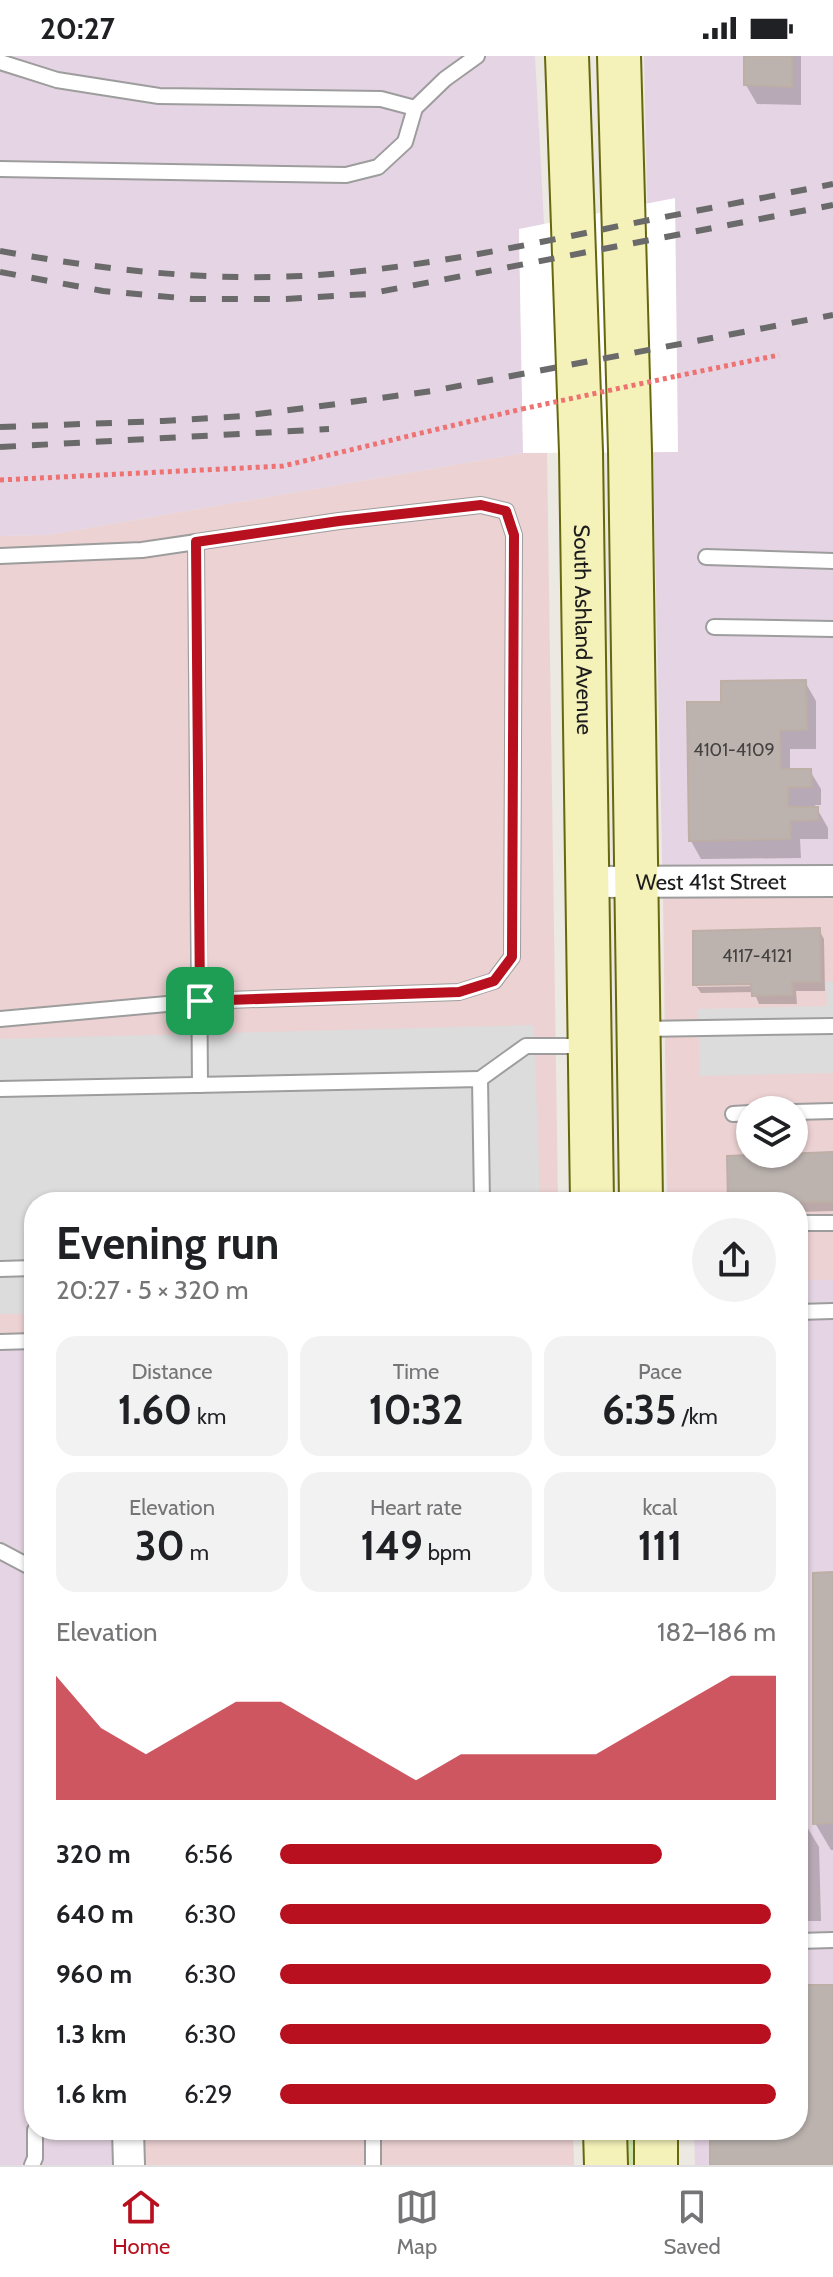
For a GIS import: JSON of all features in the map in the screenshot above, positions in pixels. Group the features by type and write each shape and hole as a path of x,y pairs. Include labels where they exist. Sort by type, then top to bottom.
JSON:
{"main road":[{"name":"South Ashland Avenue","path":"567,56 581,452 592,1192"},
{"path":"619,56 630,451 641,1192"},
{"path":"605,2140 606,2165"},
{"path":"656,2140 656,2165"}],"street":[{"name":"West 41st Street","path":"587,882 833,881"},
{"path":"128,2140 129,2165"}],"lane":[{"path":"0,169 346,175 378,167 405,142 415,108 445,79 477,56"},
{"path":"0,62 57,80 159,96 381,99 415,108"},
{"path":"0,556 142,550 339,521 481,505 506,511 514,535 512,957 494,981 459,992 200,1001 0,1019"},
{"path":"196,542 200,1085"},
{"path":"706,557 833,561"},
{"path":"714,627 833,629"},
{"path":"639,1029 833,1026"},
{"path":"0,1089 480,1079 526,1046 590,1046"},
{"path":"480,1079 482,1192"},
{"path":"808,1112 833,1111"},
{"path":"808,1223 833,1223"},
{"path":"0,1269 24,1268"},
{"path":"808,1312 833,1311"},
{"path":"0,1342 24,1341"},
{"path":"0,1551 24,1564"},
{"path":"808,1941 833,1940"},
{"path":"32,2165 35,2140"},
{"path":"373,2140 373,2165"}],"path":[{"path":"0,480 283,466 522,409 779,355"}],"shaded area":[{"path":"0,56 535,56 544,224 519,230 523,453 48,535 0,536"},
{"path":"644,56 833,56 833,892 663,894"},
{"path":"523,453 547,453 558,1192 24,1192 24,1340 0,1340 0,536 48,535"},
{"path":"833,892 833,1280 808,1280 808,1192 667,1192 663,894"},
{"path":"826,982 833,982 833,1073 700,1076 698,1009 827,1006"},
{"path":"534,1025 540,1192 24,1192 24,1314 0,1314 0,1039"},
{"path":"808,1280 833,1280 833,2165 695,2165 694,2140 808,2140"},
{"path":"0,1340 24,1340 24,2140 141,2140 142,2165 0,2165"},
{"path":"141,2140 573,2140 574,2165 142,2165"}],"green space":[{"path":"624,2140 637,2140 638,2165 625,2165"}],"pier":[{"path":"675,198 678,452 523,453 519,229"}],"building":[{"path":"744,56 792,56 792,87 744,85"},
{"path":"806,680 807,730 780,730 781,769 811,769 812,787 788,787 788,807 818,807 818,820 790,821 791,839 689,841 687,702 721,702 721,681"},
{"path":"820,928 821,982 792,982 793,995 752,996 751,984 693,985 693,931"},
{"path":"833,1152 833,1202 808,1202 808,1192 728,1192 727,1156 736,1156 736,1168 808,1168 808,1153"},
{"path":"833,1572 833,1823 813,1824 813,1573"},
{"path":"808,1985 833,1985 833,2165 710,2165 710,2140 808,2140"}],"railway":[{"path":"0,251 113,268 188,275 263,277 341,273 500,250 833,184"},
{"path":"0,272 103,291 192,299 286,299 368,294 833,205"},
{"path":"0,427 242,416 329,405 432,391 833,315"},
{"path":"0,447 329,429"}],"route":[{"path":"481,505 506,511 514,535 512,957 494,981 459,992 200,1001 196,542 339,521 481,505"}]}
